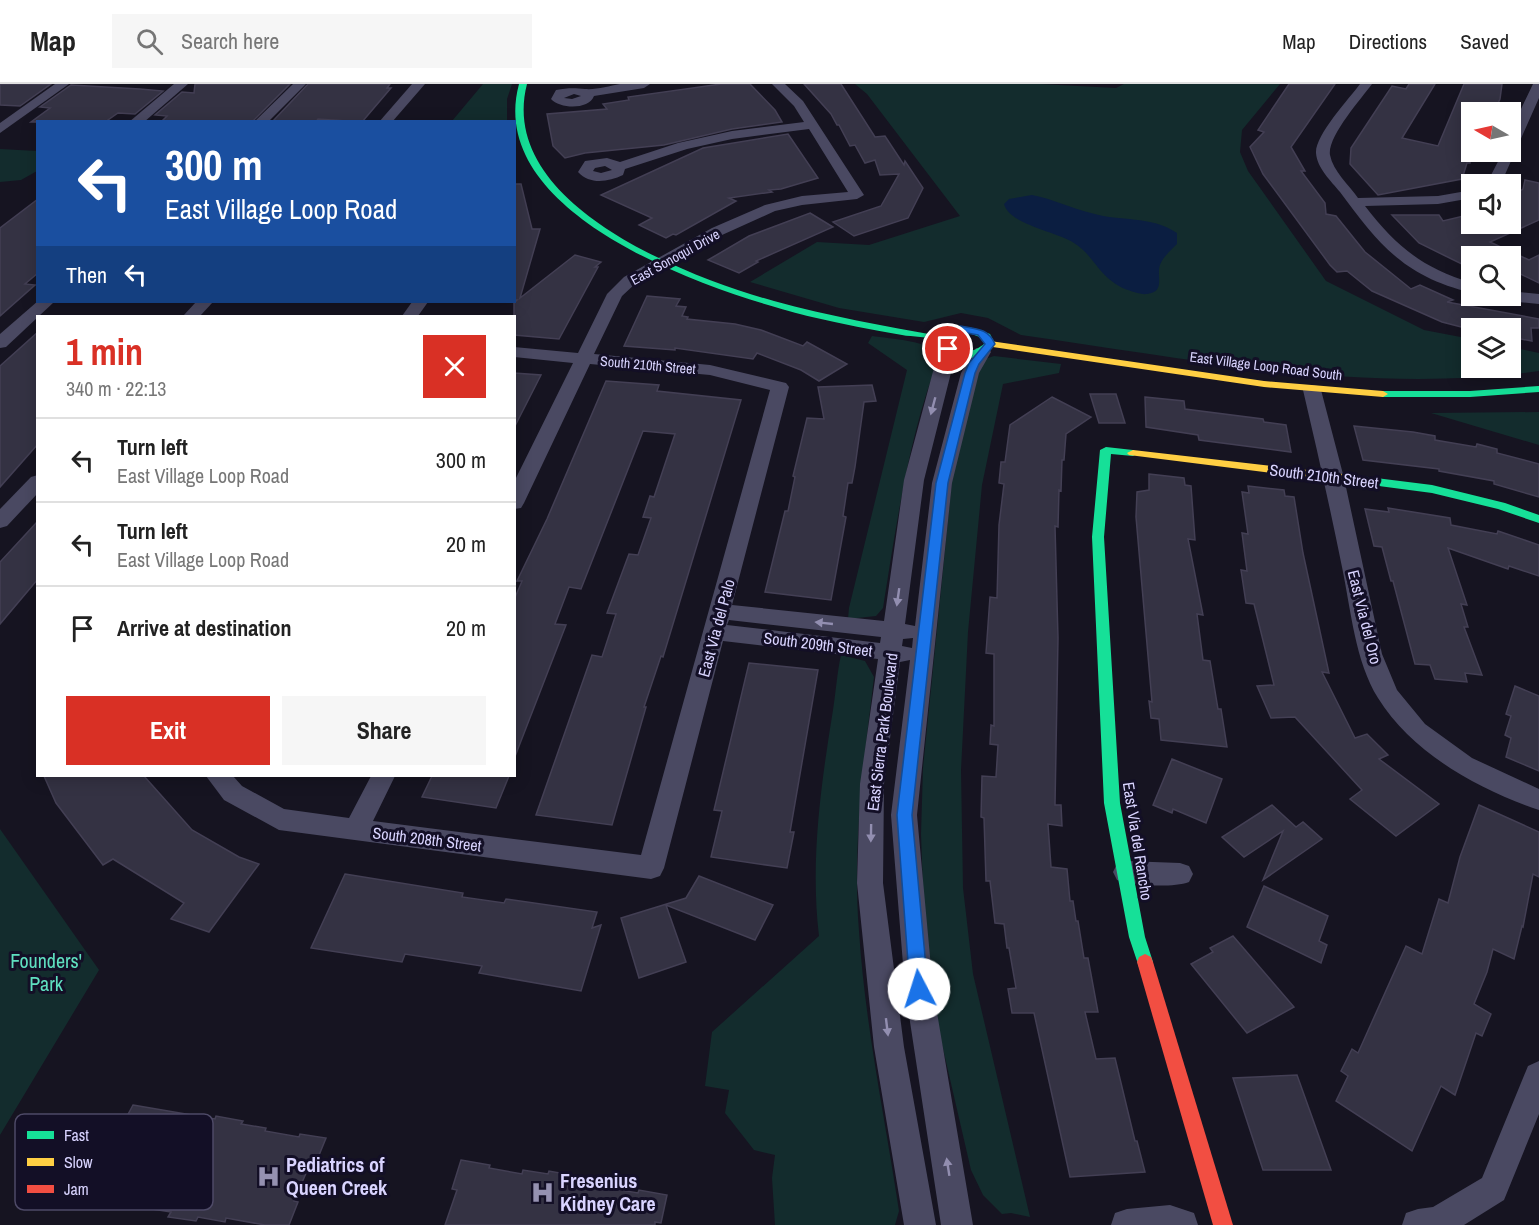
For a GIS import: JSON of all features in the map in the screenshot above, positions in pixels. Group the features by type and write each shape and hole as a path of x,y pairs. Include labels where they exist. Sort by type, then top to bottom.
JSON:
{"street":[{"path":"0,129 63,84"},
{"path":"137,120 182,84"},
{"path":"262,120 300,84"},
{"path":"387,120 419,84"},
{"name":"East Village Loop Road South","path":"523,84 518,108 525,144 536,166 552,188 578,212 616,239 661,263 703,281 765,302 945,344 960,354 986,348 1312,390 1444,396 1539,389"},
{"path":"586,93 644,84"},
{"path":"619,167 683,146 732,135 812,126 799,104 778,84"},
{"path":"1366,84 1325,141 1323,154 1328,168 1394,248 1413,264 1444,280 1461,285"},
{"path":"1521,123 1539,84"},
{"name":"East Sonoqui Drive","path":"516,499 615,294 630,280 771,207 802,200 857,195 812,126"},
{"path":"1356,202 1438,200 1461,196"},
{"path":"1521,297 1539,299"},
{"path":"0,343 45,303"},
{"path":"192,315 204,303"},
{"path":"0,324 19,326"},
{"path":"945,344 948,332 968,329 986,336 986,348"},
{"name":"East Sierra Park Boulevard","path":"920,1225 889,1047 870,883 872,784 914,480 945,344"},
{"name":"East Sierra Park Boulevard","path":"957,1225 919,989 904,815 942,483 970,373 986,348"},
{"name":"South 210th Street","path":"516,352 710,370 780,387"},
{"name":"East Via del Palo","path":"651,868 780,387"},
{"name":"East Via del Oro","path":"1312,390 1334,478 1371,654 1387,694 1417,731 1463,765 1539,800"},
{"name":"South 210th Street","path":"1106,450 1432,489 1501,506 1539,519"},
{"name":"East Via del Rancho","path":"1106,450 1098,537 1112,803 1137,937 1223,1225"},
{"path":"0,521 36,483"},
{"name":"South 209th Street","path":"717,622 923,645"},
{"name":"South 208th Street","path":"219,777 233,794 279,819 651,868"},
{"path":"356,830 382,777"},
{"path":"1125,873 1179,874"},
{"path":"1418,1225 1437,1223 1493,1189 1539,1076"},
{"path":"1127,1225 1170,1221 1182,1225"}],"green space":[{"path":"483,84 512,84 507,99 507,120 453,120"},
{"path":"855,84 1040,84 1116,88 1124,84 1280,84 1242,130 1240,152 1248,171 1326,281 1424,330 1461,337 1461,377 1409,379 1344,376 1214,363 1021,335 988,318 961,313 924,322 839,308 750,282 817,242 869,245 960,216 867,94"},
{"path":"0,149 36,151 36,172 21,180 0,182"},
{"path":"872,336 919,343 940,356 929,385 912,448 883,608 876,616 848,619 907,370 868,343"},
{"path":"1521,349 1539,353 1539,371 1521,373"},
{"path":"994,356 1061,364 1059,373 1003,384 982,485 968,632 961,770 963,888 973,974 1030,1217 1011,1213 1002,1214 983,1195 971,1170 938,1027 924,917 921,834 923,768 953,471 980,364 985,359"},
{"path":"1539,412 1539,445 1431,413"},
{"path":"841,655 865,661 874,677 860,804 857,899 866,1001 899,1211 895,1225 775,1225 772,1178 775,1155 754,1150 725,1113 729,1090 705,1086 712,1032 819,936 816,879 818,823"},
{"name":"Founders' Park","path":"0,829 99,970 0,1135"}],"water":[{"path":"1032,195 1102,216 1146,221 1167,227 1177,233 1177,244 1160,265 1159,283 1156,290 1153,293 1142,294 1116,284 1074,243 1015,217 1004,204 1009,199"}],"building":[{"path":"0,84 51,84 20,106 0,105"},
{"path":"195,84 290,84 254,120 163,120 167,116 155,115 182,92 194,93"},
{"path":"308,84 390,84 387,88 391,88 364,120 274,120"},
{"path":"721,84 750,84 775,110 782,122 732,129 664,145 585,153 565,158 553,146 547,114 607,109 603,104 629,100 628,97"},
{"path":"804,84 841,84 875,137 885,136 904,165 905,161 923,188 908,218 854,236 833,222 881,206 899,174 880,175 875,160 865,163 855,145 850,146 831,114"},
{"path":"1289,84 1335,84 1291,147 1305,171 1301,171 1325,203 1326,214 1336,216 1365,252 1411,289 1420,285 1453,300 1447,302 1461,306 1539,319 1539,328 1531,328 1532,341 1521,339 1521,318 1461,318 1461,327 1442,322 1372,291 1347,271 1337,272 1263,174 1250,147 1264,132 1258,130"},
{"path":"1409,84 1435,84 1402,138 1438,146 1464,84 1502,84 1499,102 1461,102 1461,162 1470,162 1467,163 1464,174 1461,174 1461,179 1378,195 1350,164 1351,148 1392,86 1406,89"},
{"path":"71,85 163,91 135,114 118,113 108,120 36,120 36,122 31,122 50,108 40,107"},
{"path":"788,134 818,178 781,189 769,190 772,192 729,198 736,201 676,235 673,234 666,238 639,225 652,218 601,195 703,148"},
{"path":"1525,180 1539,183 1539,220 1521,228 1521,190"},
{"path":"516,184 521,184 532,229 540,229 520,298 575,255 601,262 595,267 598,267 559,339 516,335 514,303 517,300"},
{"path":"36,201 36,275 25,284 35,285 0,316 0,228"},
{"path":"810,213 833,227 756,261 758,262 739,273 708,260 749,236"},
{"path":"1392,215 1439,215 1443,221 1461,217 1461,234 1508,234 1490,242 1499,246 1461,246 1461,264 1419,243"},
{"path":"1539,255 1539,283 1521,274 1521,256 1529,260"},
{"path":"647,296 680,299 676,306 686,307 682,316 688,317 687,319 735,324 761,330 803,346 807,342 847,364 819,381 801,370 757,353 753,359 675,348 675,350 624,346"},
{"path":"36,334 36,446 0,487 0,366"},
{"path":"516,373 541,375 516,424"},
{"path":"606,381 659,385 657,391 741,400 663,657 661,656 644,707 646,707 612,825 536,815 592,655 602,657 616,614 607,613 629,554 638,555 651,518 643,517 650,496 654,497 675,434 643,431 581,589 569,587 555,624 566,625 516,754 516,595 522,581 517,581 547,519"},
{"path":"872,385 876,401 864,402 852,483 848,483 843,516 846,517 831,600 765,592 785,511 788,511 795,477 793,476 807,418 824,419 818,387"},
{"path":"1090,394 1116,394 1125,423 1099,423"},
{"path":"1052,397 1091,417 1066,434 1061,491 1059,490 1058,527 1055,526 1058,638 1055,805 1061,805 1062,826 1048,824 1051,867 1067,869 1070,901 1073,901 1076,921 1078,921 1084,958 1088,958 1098,1012 1085,1012 1096,1059 1115,1058 1145,1172 1070,1177 1034,1013 1012,1013 1008,989 1016,988 1009,948 1007,948 1004,924 995,923 990,881 986,881 984,818 981,817 982,776 996,777 998,745 990,744 991,725 994,726 994,654 986,653 990,597 997,598 999,525 1004,484 999,483 1001,462 1005,462 1010,425"},
{"path":"1145,397 1184,401 1185,409 1263,419 1264,422 1286,425 1291,452 1199,440 1198,435 1146,427"},
{"path":"1354,426 1413,432 1435,436 1435,440 1476,447 1477,444 1497,449 1497,453 1539,464 1539,497 1494,484 1494,481 1439,471 1439,469 1363,460"},
{"path":"1149,474 1184,478 1185,485 1191,486 1195,540 1188,539 1203,615 1197,614 1203,660 1210,661 1227,747 1161,740 1159,719 1151,718 1149,701 1152,702 1136,517 1137,492 1149,490"},
{"path":"1248,486 1284,490 1285,496 1294,497 1303,553 1329,673 1322,672 1355,738 1367,734 1388,755 1379,759 1439,804 1396,836 1350,799 1362,790 1295,717 1271,718 1257,686 1274,685 1254,604 1246,603 1241,570 1247,571 1242,533 1248,534 1242,492 1249,493"},
{"path":"1388,508 1450,518 1451,525 1497,534 1498,531 1539,545 1539,576 1509,566 1508,569 1448,548 1467,605 1461,604 1468,627 1464,627 1482,675 1465,673 1467,682 1435,679 1430,665 1415,664 1393,581 1391,581 1382,547 1374,546 1365,509 1389,512"},
{"path":"36,523 36,581 0,624 0,562"},
{"path":"749,663 818,670 790,832 794,832 787,868 711,857 722,811 714,810"},
{"path":"1515,686 1539,696 1539,771 1506,757 1511,738 1505,735 1511,716 1506,714"},
{"path":"1172,759 1222,779 1206,823 1173,809 1172,813 1153,805"},
{"path":"44,777 145,777 192,830 239,857 259,864 209,932 171,919 184,903 113,859 103,865 56,803"},
{"path":"432,777 509,777 496,808 422,797"},
{"path":"1272,805 1296,827 1303,822 1322,839 1263,880 1283,831 1244,857 1222,837"},
{"path":"1479,805 1539,832 1539,877 1533,874 1523,927 1514,959 1493,949 1487,972 1474,1004 1491,1014 1482,1036 1476,1033 1455,1095 1441,1086 1412,1151 1336,1101 1348,1076 1341,1071 1352,1049 1358,1053 1406,946 1422,954 1439,899 1448,903 1460,857"},
{"path":"345,874 463,893 462,897 504,903 506,899 597,912 592,928 601,925 581,991 479,973 482,966 405,954 402,962 311,948"},
{"path":"699,876 773,905 755,940 666,905 686,962 639,978 621,918 686,898"},
{"path":"1264,886 1328,916 1319,941 1327,945 1321,963 1247,927"},
{"path":"1233,936 1294,1007 1247,1033 1191,964 1213,952 1210,948"},
{"path":"1297,1075 1331,1170 1263,1170 1233,1078"},
{"path":"133,1105 186,1114 128,1114"},
{"path":"216,1116 243,1121 241,1124 266,1128 265,1131 299,1137 300,1134 326,1138 315,1165 310,1164 294,1201 298,1202 289,1225 265,1225 226,1218 225,1222 198,1217 196,1221 168,1217 171,1212 158,1210 213,1210 213,1119"},
{"name":"Fresenius Kidney Care","path":"461,1160 522,1174 523,1170 548,1174 549,1171 577,1176 576,1179 603,1183 602,1187 667,1195 661,1223 655,1222 655,1225 445,1225 457,1190 452,1189"}],"traffic: fast":[{"path":"523,84 519,104 520,124 522,134 535,162 558,193 588,219 610,234 688,275 770,303 813,314 942,339"},
{"path":"968,329 986,336 990,344 978,353 964,355 951,350 942,339 948,332 968,329"},
{"path":"1383,394 1470,394 1539,389"},
{"path":"1133,453 1106,450 1098,537 1112,803 1137,937 1145,962"},
{"path":"1360,480 1432,489 1501,506 1539,519"}],"traffic: slow":[{"path":"990,344 1264,384 1383,394"},
{"path":"1133,453 1360,480"}],"traffic: jam":[{"path":"1145,962 1223,1225"}],"place":[{"name":"Pediatrics of Queen Creek","path":"268,1176"},
{"name":"Fresenius Kidney Care","path":"542,1192"}],"route":[{"path":"919,989 904,815 942,483 970,373 974,363 990,344 986,336 981,333 975,330 960,329 944,335 942,343 948,349"}]}
